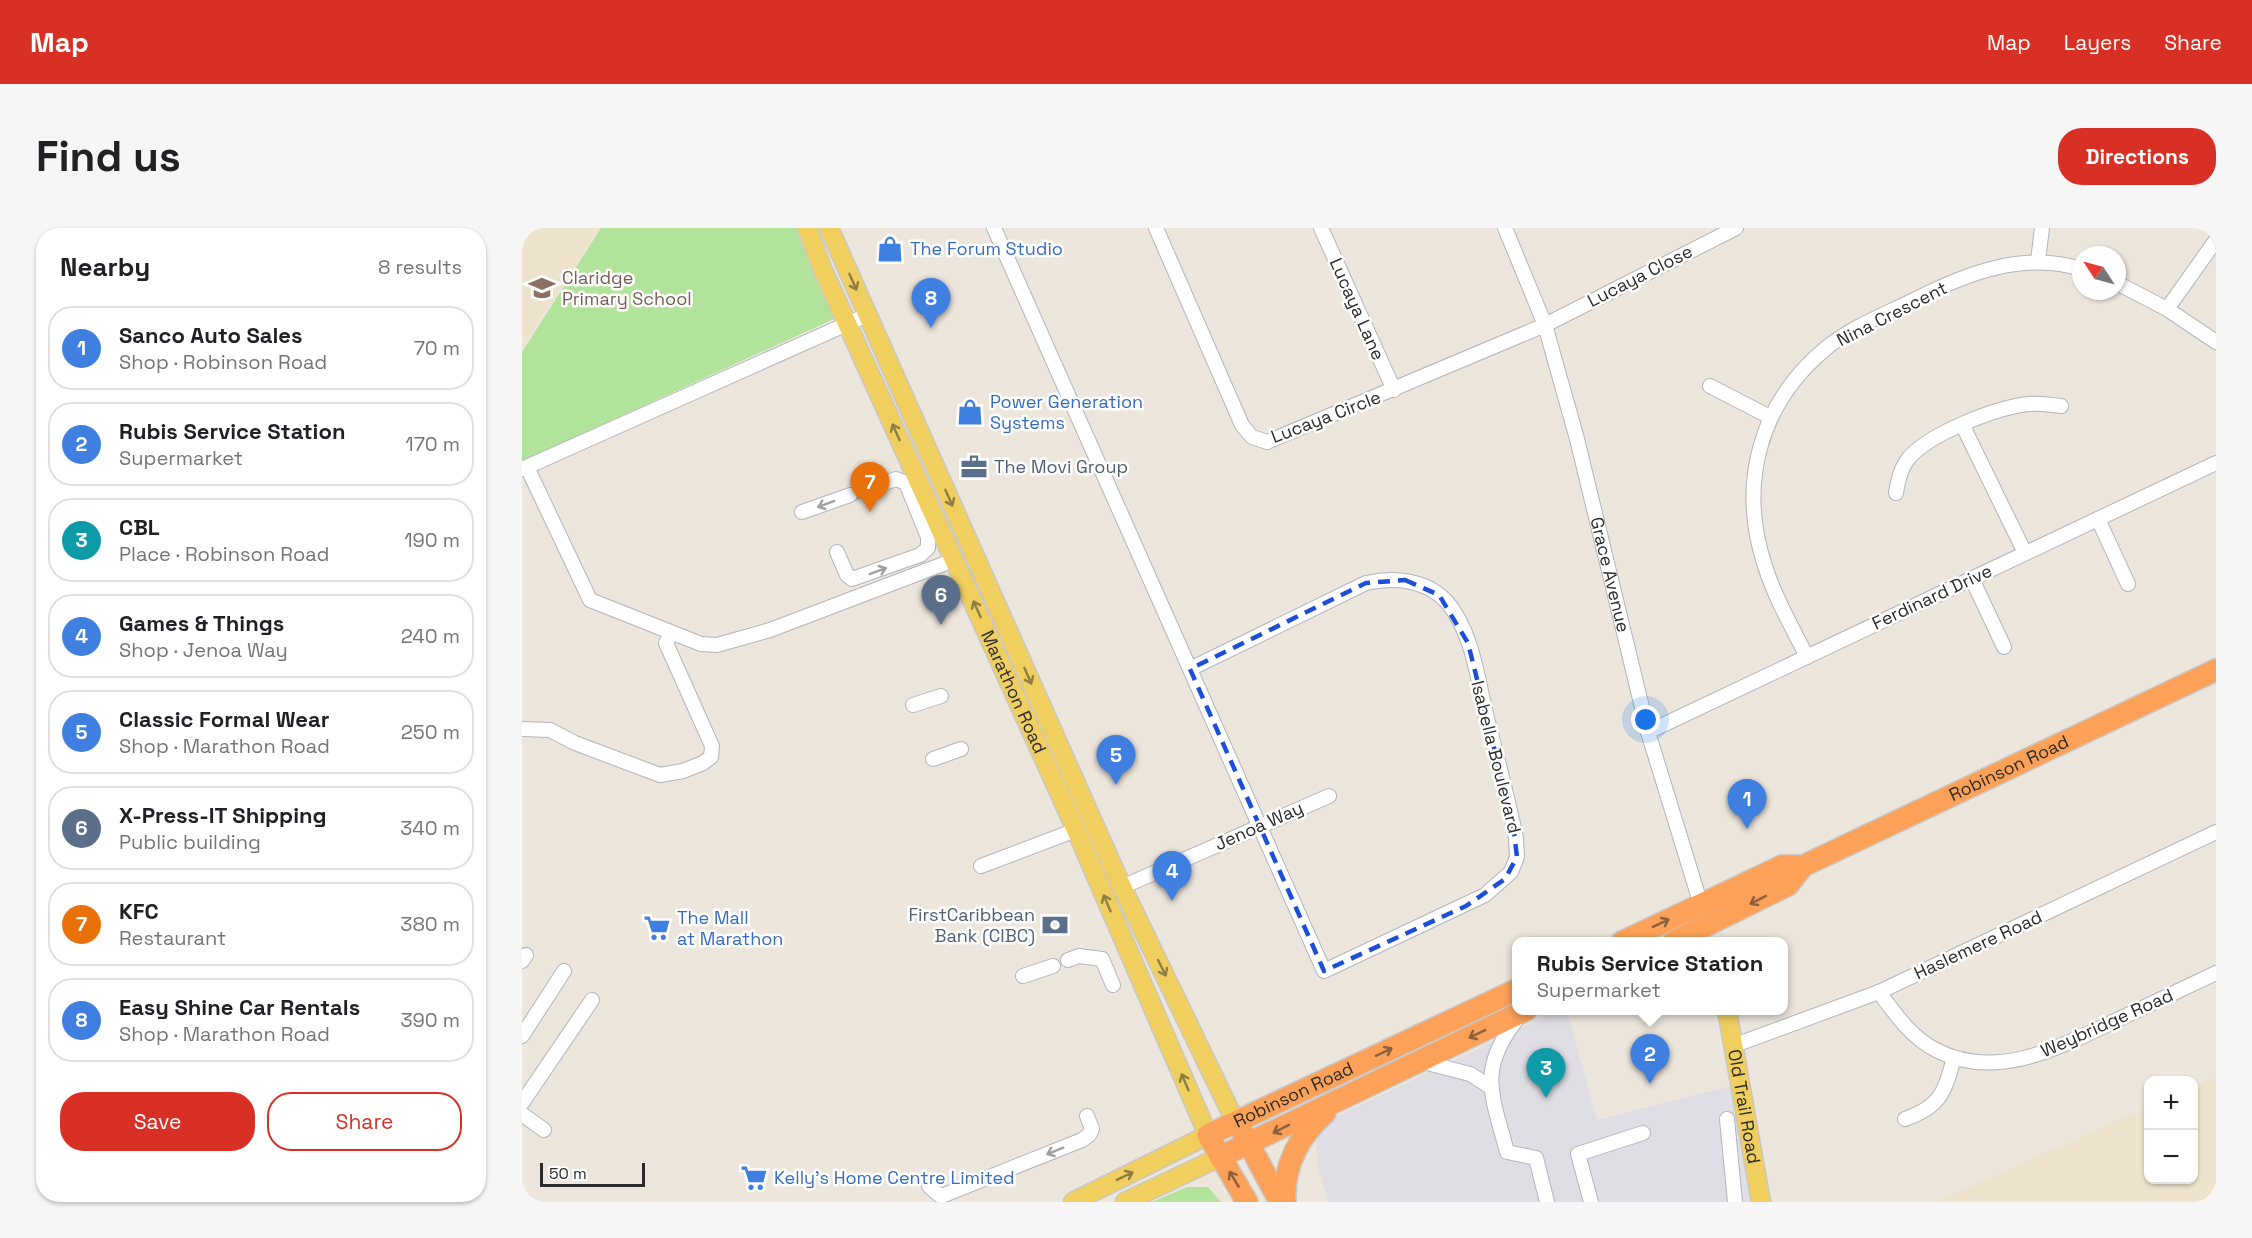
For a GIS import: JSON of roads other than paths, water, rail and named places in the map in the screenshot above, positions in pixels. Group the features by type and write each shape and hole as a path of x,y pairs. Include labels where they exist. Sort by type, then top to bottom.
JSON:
{"highway":[{"name":"Robinson Road","path":"1633,937 1782,866 1803,866 2216,670"},
{"name":"Robinson Road","path":"1709,934 1788,885 1803,866"},
{"name":"Robinson Road","path":"1208,1135 1512,992"},
{"name":"Robinson Road","path":"1220,1156 1515,1015"},
{"path":"1285,1202 1288,1173 1304,1134 1325,1113 1352,1093"},
{"name":"Marathon Road","path":"1236,1120 1280,1202"},
{"name":"Marathon Road","path":"1208,1135 1247,1202"}],"main road":[{"name":"Marathon Road","path":"807,228 1076,830 1208,1135"},
{"name":"Marathon Road","path":"829,228 1122,887 1236,1120"},
{"name":"Grace Avenue","path":"1701,905 1709,934"},
{"name":"Old Trail Road","path":"1728,1015 1761,1202"},
{"name":"Robinson Road","path":"1073,1202 1208,1135"},
{"name":"Robinson Road","path":"1125,1202 1220,1156"}],"street":[{"name":"Isabella Boulevard","path":"994,228 1324,971 1466,906 1505,879 1517,857 1516,838 1464,633 1450,608 1439,595 1410,582 1382,580 1356,587 1190,669"},
{"name":"Lucaya Circle","path":"1156,228 1242,424 1252,437 1272,441 1545,325"},
{"name":"Lucaya Lane","path":"1321,228 1394,390"},
{"name":"Grace Avenue","path":"1505,228 1545,325 1577,439 1648,732 1701,905"},
{"name":"Lucaya Close","path":"1545,325 1736,228"},
{"path":"2038,261 2042,228"},
{"path":"2167,309 2216,240"},
{"name":"Nina Crescent","path":"1807,657 1765,566 1758,537 1755,485 1761,441 1770,417 1785,391 1804,368 1827,348 1849,333 1927,293 1979,272 2038,261 2072,267"},
{"path":"2126,288 2167,309 2216,342"},
{"path":"867,315 524,468 587,597 615,612 701,644 717,645 770,630 954,560"},
{"path":"1710,386 1770,417"},
{"path":"1896,494 1899,477 1909,458 1929,442 2011,407 2028,404 2061,406"},
{"path":"1963,426 2025,553"},
{"name":"Ferdinard Drive","path":"1648,732 2216,463"},
{"path":"837,552 847,575 852,579 920,555 928,549 928,537 906,483 896,479 875,486"},
{"path":"802,512 850,495"},
{"path":"2098,519 2128,584"},
{"path":"1972,579 2004,647"},
{"path":"522,729 549,730 570,741 608,753 652,774 671,774 708,760 713,753 712,746 666,644 671,633"},
{"path":"913,705 941,696"},
{"path":"933,759 961,749"},
{"name":"Jenoa Way","path":"1122,887 1329,796"},
{"path":"981,867 1076,830"},
{"name":"Haslemere Road","path":"1735,1045 1879,992 2216,832"},
{"path":"1068,960 1079,956 1102,959 1113,985"},
{"path":"1023,976 1053,966"},
{"path":"522,1036 564,971"},
{"name":"Weybridge Road","path":"1879,992 1918,1038 1954,1059 2001,1062 2053,1050 2216,973"},
{"path":"522,1103 592,1000"},
{"path":"1518,1015 1501,1040 1492,1062 1489,1086 1507,1152 1536,1158 1547,1202"},
{"path":"1428,1057 1431,1064 1470,1074 1489,1086"},
{"path":"1905,1119 1929,1108 1942,1097 1954,1059"},
{"path":"522,1114 544,1130"},
{"path":"929,1186 939,1195 944,1195 1082,1140 1089,1135 1092,1129 1087,1116"},
{"path":"1727,1119 1735,1202"},
{"path":"1591,1202 1578,1154 1643,1133"}],"tunnel":[{"path":"850,495 875,486"}],"place":[{"name":"The Forum Studio","path":"890,249"},
{"name":"Claridge Primary School","path":"542,288"},
{"name":"Easy Shine Car Rentals","path":"931,328"},
{"name":"Power Generation Systems","path":"970,412"},
{"name":"The Movi Group","path":"974,467"},
{"name":"KFC","path":"870,512"},
{"name":"X-Press-IT Shipping","path":"941,625"},
{"name":"Classic Formal Wear","path":"1116,785"},
{"name":"Sanco Auto Sales","path":"1747,829"},
{"name":"Games & Things","path":"1172,901"},
{"name":"FirstCaribbean Bank (CIBC)","path":"1055,925"},
{"name":"The Mall at Marathon","path":"657,928"},
{"name":"Rubis Service Station","path":"1650,1084"},
{"name":"CBL","path":"1546,1098"},
{"name":"Kelly's Home Centre Limited","path":"754,1178"}]}
